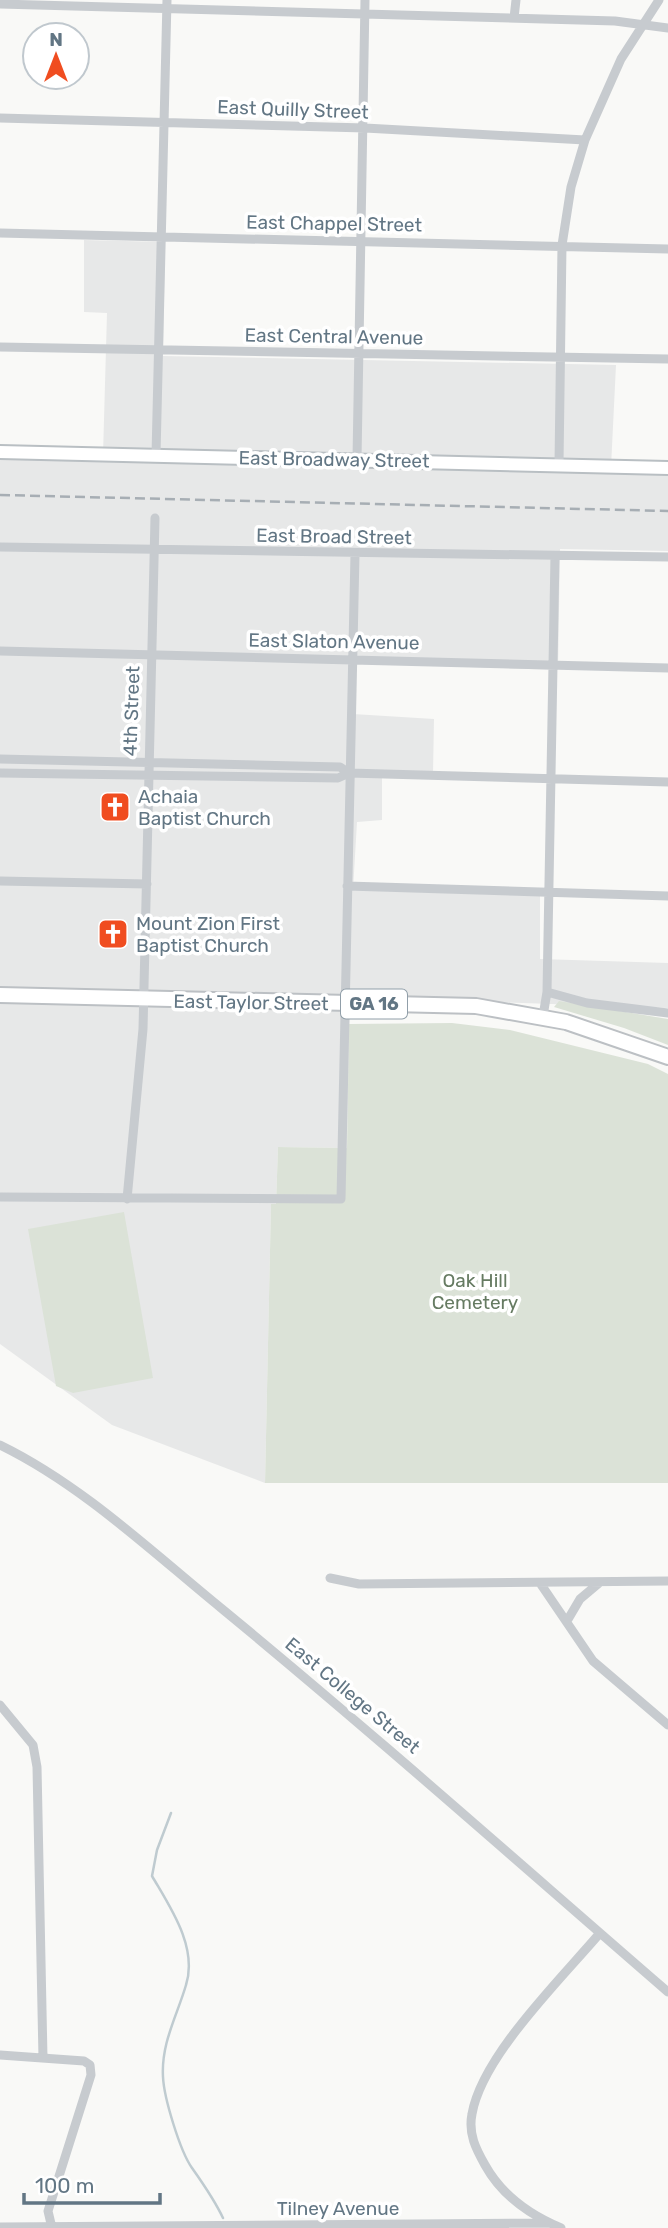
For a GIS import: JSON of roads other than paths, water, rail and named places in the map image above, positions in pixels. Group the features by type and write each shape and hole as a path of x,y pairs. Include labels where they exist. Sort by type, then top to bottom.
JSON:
{"main road":[{"name":"East Broadway Street","path":"0,452 668,468"},
{"name":"East Taylor Street","path":"0,995 476,1006 543,1016"},
{"name":"GA 16","path":"543,1016 612,1035 668,1057"}],"street":[{"path":"357,459 365,128 365,0"},
{"path":"514,18 516,0"},
{"path":"559,464 562,245 571,187 585,140 640,24 659,0"},
{"path":"0,4 167,5 514,18 640,24 668,28"},
{"path":"156,455 167,5"},
{"name":"East Quilly Street","path":"0,118 365,128 585,140"},
{"name":"East Chappel Street","path":"0,233 668,249"},
{"name":"East Central Avenue","path":"0,347 668,359"},
{"name":"4th Street","path":"127,1199 144,1000 147,776 155,518"},
{"name":"East Broad Street","path":"0,547 668,557"},
{"path":"0,1197 341,1199 355,554"},
{"path":"543,1016 547,992 555,556"},
{"name":"East Slaton Avenue","path":"0,652 352,658 668,668"},
{"path":"0,759 340,767 349,773"},
{"path":"0,773 338,778 349,773 668,782"},
{"path":"0,881 147,884"},
{"path":"347,886 668,896"},
{"path":"547,992 587,1003 668,1013"},
{"name":"East College Street","path":"0,1445 62,1480 169,1566 391,1748 668,1992"},
{"path":"330,1578 359,1584 668,1581"},
{"path":"567,1621 580,1599 601,1582"},
{"path":"540,1583 593,1661 668,1725"},
{"path":"0,1705 33,1745 37,1767 43,2059"},
{"path":"561,2228 549,2223 496,2185 472,2141 471,2116 484,2076 523,2024 600,1933"},
{"path":"0,2055 84,2061 90,2065 91,2075 48,2211 52,2227"},
{"name":"Tilney Avenue","path":"0,2227 314,2227 549,2223"}],"waterway":[{"path":"171,1813 157,1850 152,1876 180,1928 189,1971 164,2053 164,2086 173,2124 183,2150 223,2218"}],"railway":[{"path":"0,495 668,511"}],"place":[{"name":"Achaia Baptist Church","path":"115,807"},
{"name":"Mount Zion First Baptist Church","path":"113,934"}],"park label":[{"name":"Oak Hill Cemetery","path":"475,1291"}]}
